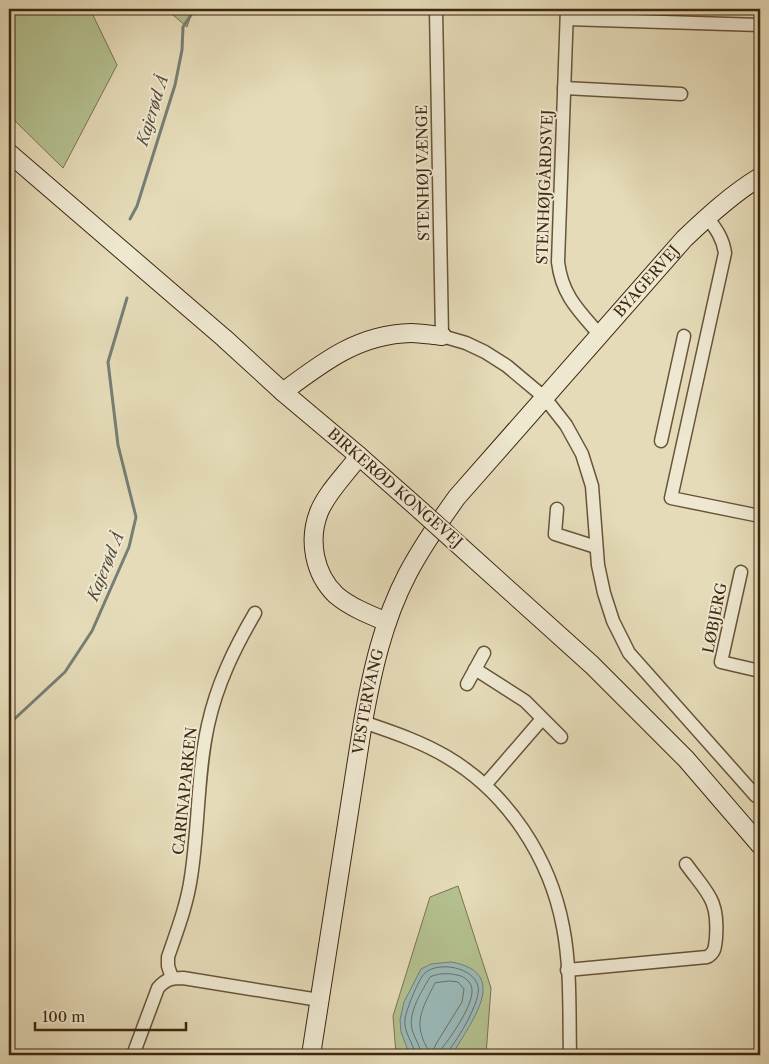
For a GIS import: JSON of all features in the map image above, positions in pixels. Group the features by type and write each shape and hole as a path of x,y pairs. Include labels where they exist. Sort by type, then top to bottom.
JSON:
{"main road":[{"name":"BIRKERØD KONGEVEJ","path":"9,152 224,338 283,392 359,456 592,664 686,759 760,845"},
{"name":"BYAGERVEJ","path":"544,397 684,239 707,217 760,177"},
{"path":"283,392 327,360 358,343 385,335 412,333 442,336"},
{"name":"VESTERVANG","path":"311,1055 363,722 373,667 387,622 406,576 456,497 544,397"},
{"path":"359,456 328,496 319,512 314,529 313,546 320,572 336,594 350,605 387,622"}],"street":[{"name":"STENHØJ VÆNGE","path":"436,9 442,336"},
{"name":"STENHØJGÅRDSVEJ","path":"600,334 576,307 560,278 558,246 567,14 760,25"},
{"path":"564,88 681,94"},
{"path":"707,217 720,234 724,243 725,253 671,498 760,516"},
{"path":"442,336 466,343 486,352 507,366 544,397 566,425 582,454 592,486 598,565 604,593 613,621 629,653 758,793"},
{"path":"661,441 684,336"},
{"path":"676,370 698,375"},
{"path":"556,509 555,534 596,547"},
{"name":"LØBJERG","path":"741,572 721,662 760,671"},
{"name":"CARINAPARKEN","path":"172,978 168,966 168,957 186,904 192,875 202,759 208,725 218,689 233,650 254,612"},
{"path":"467,684 484,654"},
{"path":"475,669 524,701 561,738"},
{"path":"485,785 542,718"},
{"path":"363,722 408,737 448,757 485,785 516,820 541,860 554,890 564,928 570,1055"},
{"path":"567,970 707,958 712,954 715,948 717,919 713,901 686,864"},
{"path":"134,1055 158,988 165,981 172,978 183,978 319,1000"}],"green space":[{"path":"9,9 90,9 117,65 63,168 9,115"},
{"path":"166,9 193,9 187,27"},
{"path":"458,886 491,988 486,1055 396,1055 393,1016 430,897"}],"water":[{"path":"451,962 469,967 479,976 483,986 482,998 477,1011 455,1050 450,1055 412,1055 409,1053 401,1032 400,1020 404,1002 421,969 431,964"}],"waterway":[{"name":"Kajerød Å","path":"130,219 137,206 175,85 182,50 183,27 195,9"},
{"name":"Kajerød Å","path":"9,724 65,672 92,631 129,547 136,517 118,445 108,362 127,298"}]}
